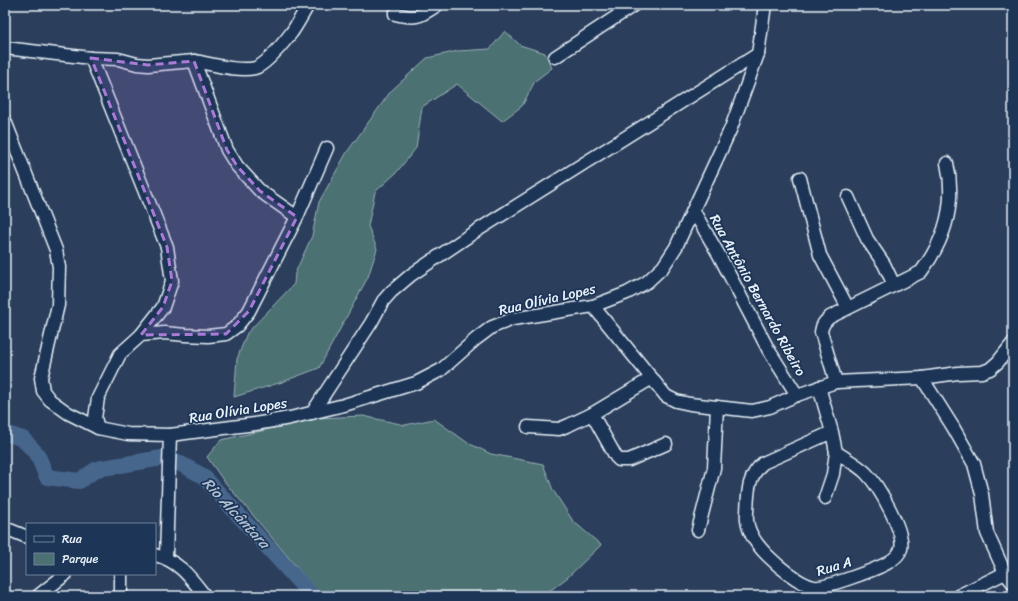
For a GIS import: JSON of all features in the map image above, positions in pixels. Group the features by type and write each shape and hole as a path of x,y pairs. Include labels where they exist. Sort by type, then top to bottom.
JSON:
{"street":[{"path":"5,48 91,58 118,59 148,65 194,61 224,67 256,68 266,61 292,32 308,5"},
{"path":"395,14 415,17 437,5"},
{"path":"555,57 632,5"},
{"name":"Rua Olívia Lopes","path":"5,121 56,250 59,267 58,305 41,378 43,391 50,400 68,413 98,428 170,441 312,413 388,393 416,383 441,370 492,327 513,319 593,306 627,293 647,282 663,267 676,247 731,128 758,54 765,5"},
{"path":"312,413 371,323 383,301 411,275 470,235 758,54"},
{"path":"91,58 167,247 172,281 163,307 141,335 120,354 98,398 95,418 98,428"},
{"path":"194,61 227,150 236,166 260,191 297,217"},
{"path":"141,335 165,333 208,336 226,334 237,326 249,311 297,217 326,148"},
{"path":"836,382 821,332 824,321 921,272 930,260 941,240 948,212 951,193 947,163"},
{"path":"800,178 820,255 848,308"},
{"path":"848,197 867,239 884,264 894,285"},
{"name":"Rua Antônio Bernardo Ribeiro","path":"693,210 719,255 768,349 797,394"},
{"name":"Rua Antônio Bernardo Ribeiro","path":"593,306 666,396 676,401 690,404 752,411 770,407 797,394 836,382 922,378 982,372 990,369 998,362 1013,343"},
{"path":"528,428 559,429 592,414 652,378"},
{"path":"922,378 974,464 982,494 987,533 1005,573 1013,583"},
{"path":"819,387 836,452 833,474 826,498"},
{"path":"698,530 714,468 717,407"},
{"path":"592,414 619,460 629,460 666,444"},
{"name":"Rua A","path":"832,432 763,463 755,470 749,485 746,521 759,548 777,565 806,585 816,588 828,586 888,564 897,557 901,549 900,534 886,500 866,473 836,452"},
{"path":"170,441 161,556 186,571 205,596"},
{"path":"5,528 26,537"},
{"path":"958,596 1005,573"},
{"path":"38,596 65,575"},
{"path":"121,575 121,596"}],"highlighted area":[{"path":"91,58 148,65 194,61 227,150 237,166 260,191 297,217 249,311 226,334 141,335 163,307 172,281 167,247"}],"green space":[{"path":"505,31 520,45 545,53 552,68 535,81 522,106 502,121 457,84 422,107 416,148 396,173 375,192 368,226 377,249 368,277 319,368 282,382 234,397 237,359 247,333 294,284 295,273 312,236 319,202 347,152 391,91 427,58 458,51 490,49"},
{"path":"363,416 405,425 434,419 468,443 491,454 543,464 553,490 573,521 601,545 568,577 543,596 321,596 223,480 207,457 221,440 319,418"}],"waterway":[{"name":"Rio Alcântara","path":"5,433 23,439 37,454 47,477 79,481 97,469 168,457 203,476 312,596"}]}
